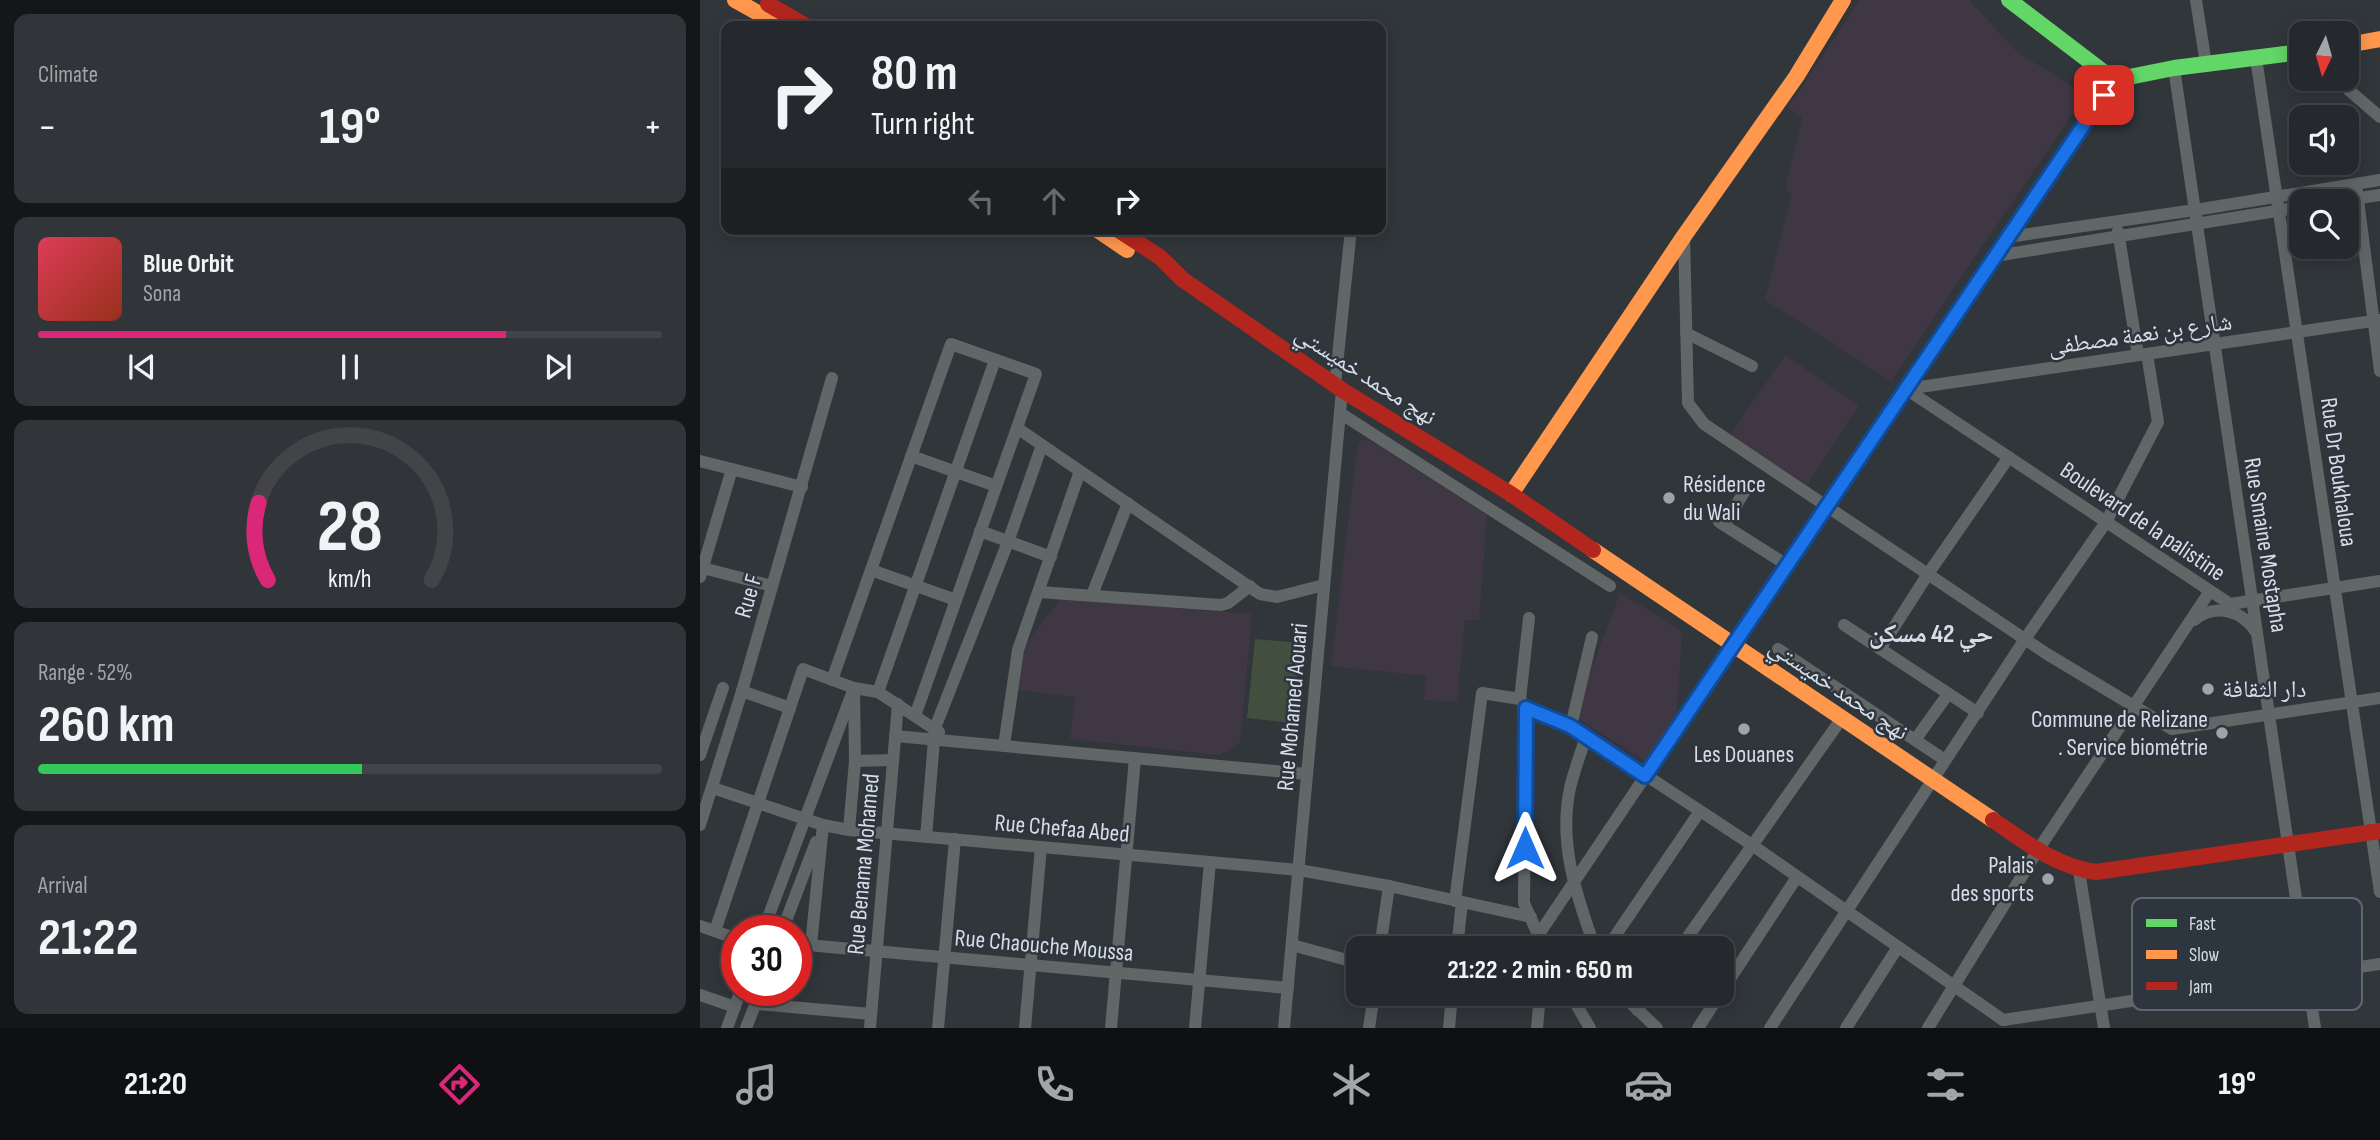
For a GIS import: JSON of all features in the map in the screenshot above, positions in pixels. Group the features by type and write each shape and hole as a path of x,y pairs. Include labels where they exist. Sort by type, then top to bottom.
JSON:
{"main road":[{"path":"735,0 772,21"},
{"path":"761,0 797,21"},
{"path":"1511,494 1684,236 1796,77 1843,0"},
{"path":"2009,0 2114,79 2174,68 2289,54"},
{"path":"2359,43 2380,39"},
{"path":"1105,235 1153,266 1182,279"},
{"path":"1126,235 1160,257 1182,279"},
{"name":"نهج محمد خميستي","path":"1182,279 1339,387 1511,494 1932,779 2064,865 2079,871 2096,872 2376,832"}],"street":[{"path":"2196,0 2206,64"},
{"name":"Rue Dr Boukhaloua","path":"2256,58 2352,702 2376,832 2380,892"},
{"name":"Rue Smaine Mostapha","path":"2174,68 2296,898"},
{"path":"1529,618 1523,704 1524,903 1539,934 2114,79"},
{"path":"2350,91 2380,117"},
{"path":"2008,237 2380,180"},
{"path":"2356,184 2357,189"},
{"path":"2359,198 2380,195"},
{"path":"2359,205 2376,321 2380,371"},
{"path":"1995,256 2289,209"},
{"path":"1770,1028 1932,779 2106,522 2158,422 2117,221"},
{"name":"Rue Mohamed Aouari","path":"1284,1028 1340,413 1339,387 1351,235"},
{"path":"1684,236 1688,403 1704,424 2025,639 2172,729 2380,698"},
{"name":"شارع بن نعمة مصطفى","path":"1906,389 2376,321"},
{"path":"1686,332 1752,366"},
{"path":"832,680 951,344 1036,374 915,716"},
{"path":"878,692 996,360"},
{"name":"Rue F","path":"700,825 742,691 832,378"},
{"name":"Boulevard de la palistine","path":"1906,389 2230,604 2380,581"},
{"path":"1340,413 1610,586"},
{"path":"1017,428 1260,594 1277,597 1324,584"},
{"path":"926,837 935,734 1042,445"},
{"path":"911,456 996,486"},
{"path":"1880,649 2009,457"},
{"path":"700,461 802,487"},
{"path":"732,469 701,573 772,586"},
{"path":"1004,746 1018,650 1080,471"},
{"path":"1746,489 1721,523 1787,565"},
{"path":"1092,595 1128,503"},
{"path":"980,531 1051,557"},
{"path":"871,570 956,600"},
{"path":"1039,592 1222,605 1250,586"},
{"path":"1928,1028 2038,850 2210,591"},
{"path":"2187,627 2197,617 2211,611 2225,610 2239,614 2250,623 2258,635"},
{"path":"1843,625 1978,713"},
{"path":"1570,726 1592,636"},
{"path":"1778,649 1945,760"},
{"path":"715,931 803,669 854,688 878,692 915,716 935,734 952,741 1307,774"},
{"path":"700,755 723,688"},
{"path":"849,830 855,761 854,688"},
{"path":"769,915 854,688"},
{"path":"742,691 790,708"},
{"path":"1458,936 1482,693 1523,704 1586,736 1752,845 1953,985 2003,1024 2132,1001"},
{"path":"1915,740 1948,694"},
{"name":"Rue Benama Mohamed","path":"870,1028 898,704"},
{"path":"1688,936 1842,718"},
{"path":"895,736 935,734"},
{"path":"1586,736 1570,790 1568,859 1573,884 1591,936"},
{"path":"1111,1028 1135,758"},
{"path":"855,761 893,760"},
{"name":"Rue Chefaa Abed","path":"713,788 822,825 849,830 1299,870 1390,886 1531,918"},
{"path":"1614,936 1700,811"},
{"path":"788,915 822,825"},
{"path":"812,934 822,825"},
{"path":"938,1028 955,839"},
{"path":"1025,1028 1041,847"},
{"path":"1195,1028 1210,862"},
{"path":"2079,871 2104,1028"},
{"path":"1734,973 1797,877"},
{"path":"1382,936 1390,886"},
{"path":"700,926 721,933"},
{"name":"Rue Chaouche Moussa","path":"812,945 1288,988"},
{"path":"1292,945 1346,960"},
{"path":"1846,1028 1898,947"},
{"path":"2362,967 2380,964"},
{"path":"700,995 721,997"},
{"path":"727,1028 735,1006"},
{"path":"746,1028 755,1006"},
{"path":"768,1006 871,1014"},
{"path":"1369,1028 1372,1006"},
{"path":"1449,1028 1451,1006"},
{"path":"1537,1028 1539,1006"},
{"path":"1577,1006 1590,1028"},
{"path":"1633,1006 1657,1028"},
{"path":"1637,1010 1640,1006"},
{"path":"1698,1028 1712,1006"},
{"name":"Rue Smaine Mostapha","path":"2312,1010 2315,1028"}],"shaded area":[{"path":"1860,0 1969,0 2016,51 2085,95 1891,381 1765,300 1792,194 1785,189 1802,118 1788,108"},
{"path":"1785,355 1859,405 1807,485 1730,435"},
{"path":"1368,439 1487,515 1479,620 1465,620 1457,702 1424,700 1426,676 1331,666 1357,449 1360,441"},
{"path":"1620,593 1682,631 1677,711 1646,761 1574,716"},
{"path":"1061,599 1252,614 1240,743 1219,755 1070,739 1075,697 1017,690 1023,651"}],"green space":[{"path":"1255,639 1300,643 1292,723 1247,718"}],"traffic: fast":[{"path":"2009,0 2114,80 2174,68 2289,54"}],"traffic: slow":[{"path":"735,0 772,21"},
{"path":"1511,494 1684,236 1796,77 1843,0"},
{"path":"2359,43 2380,39"},
{"path":"1105,235 1127,250"},
{"path":"1593,550 1993,820"}],"traffic: jam":[{"path":"768,4 797,21"},
{"path":"1126,235 1160,257 1182,279 1342,390 1511,494 1593,550"},
{"path":"1993,820 2055,859 2096,872 2380,831"}],"place":[{"name":"Résidence du Wali","path":"1669,498"},
{"name":"دار الثقافة","path":"2208,689"},
{"name":"Les Douanes","path":"1744,729"},
{"name":"Commune de Relizane . Service biométrie","path":"2222,733"},
{"name":"Palais des sports","path":"2048,879"}],"district":[{"name":"حي 42 مسكن","path":"1931,633"}],"route":[{"path":"1525,848 1526,708 1570,726 1645,776 2104,95"}]}
